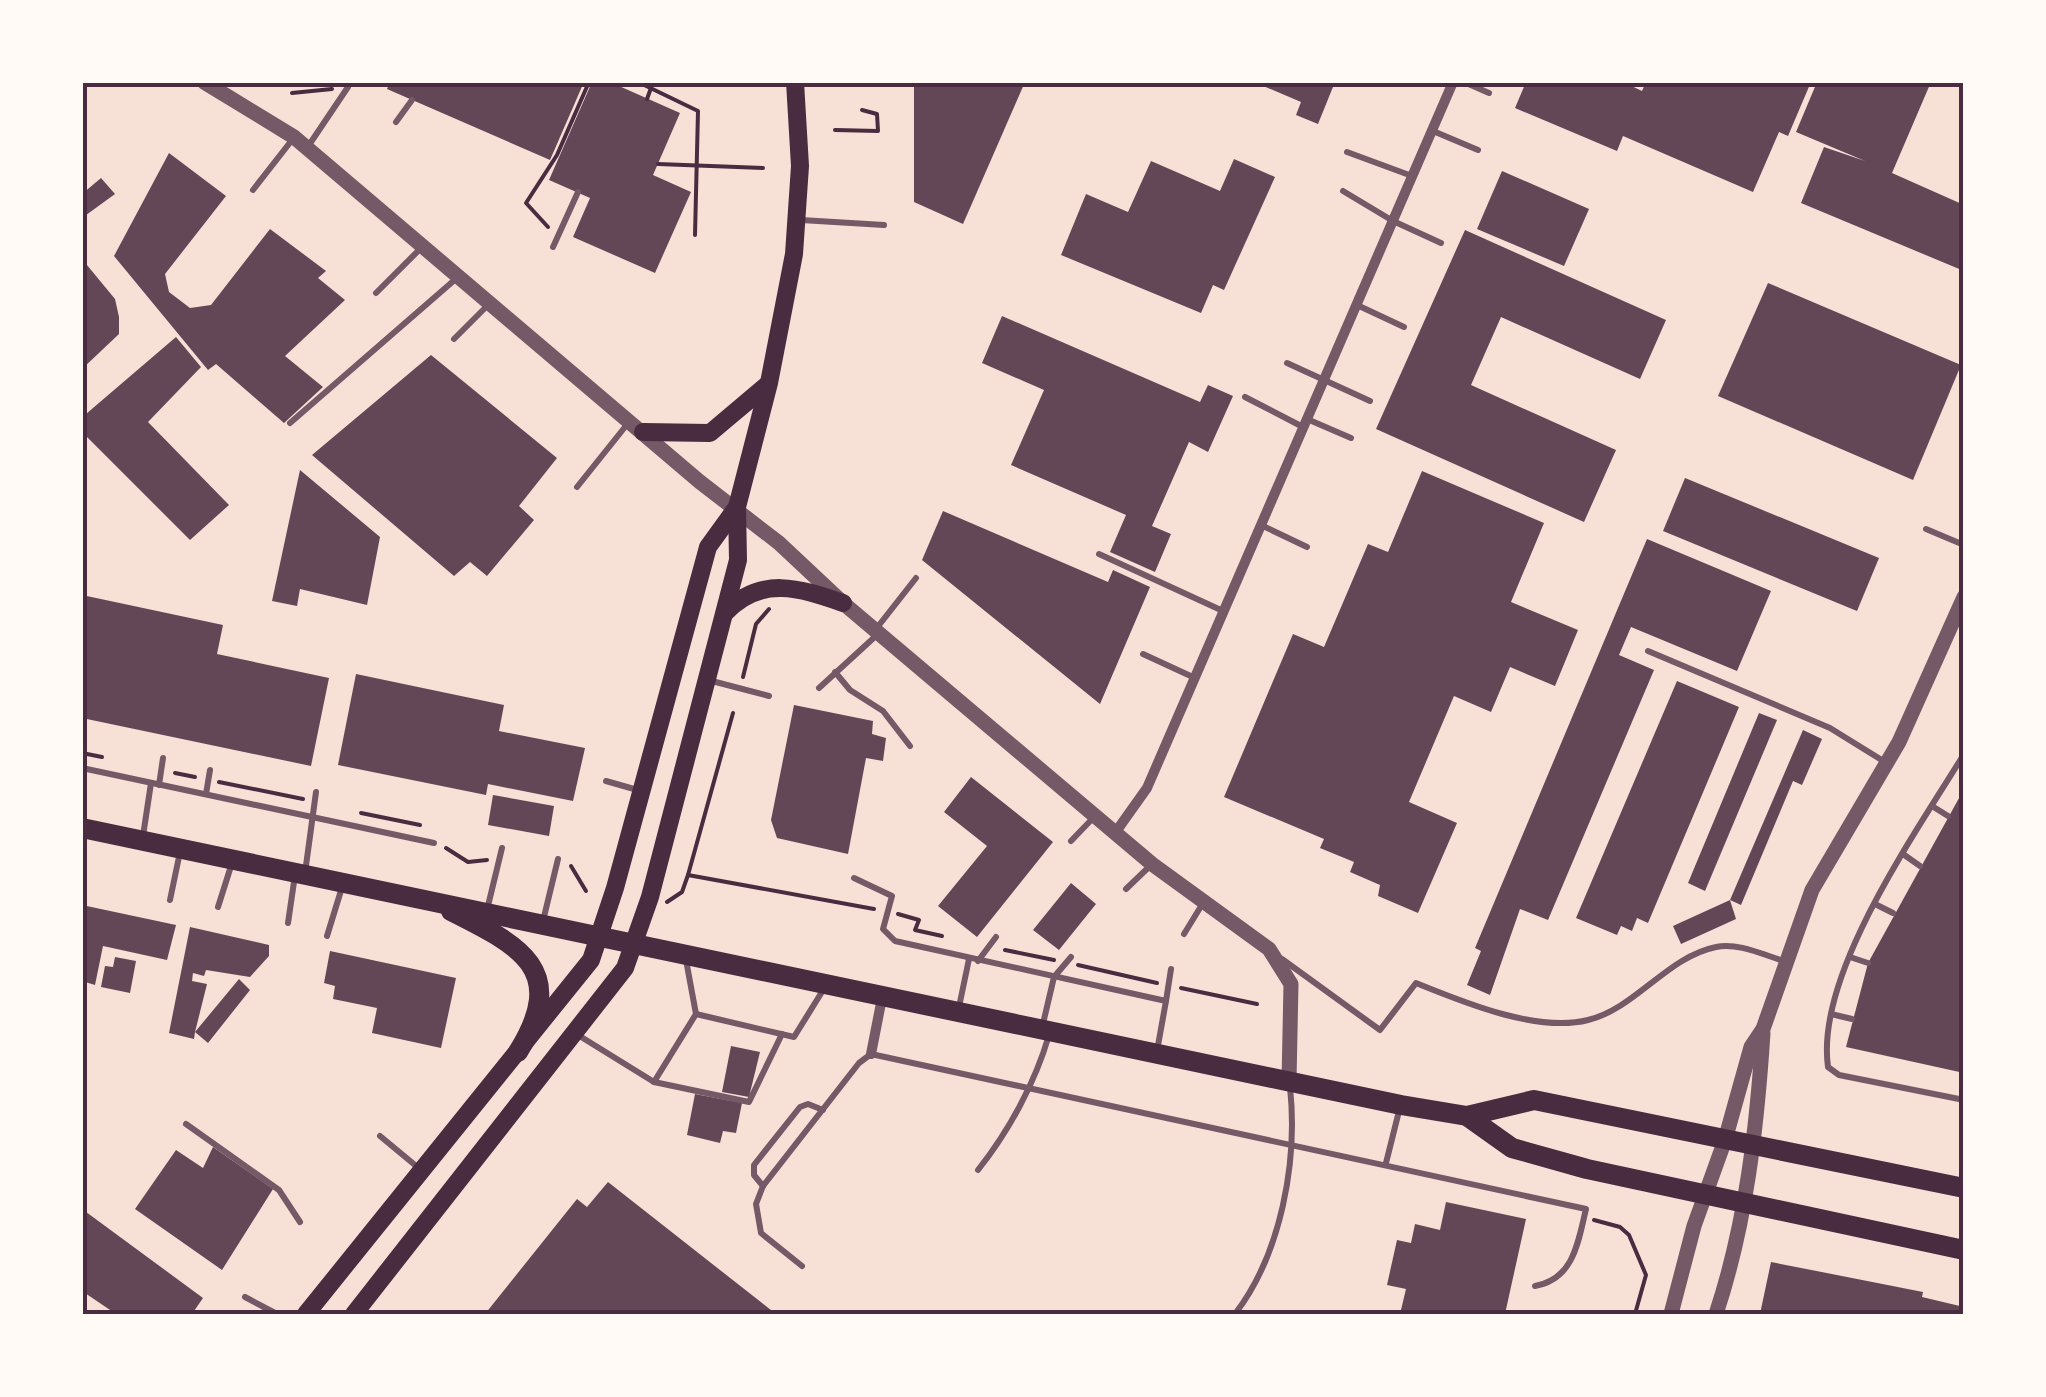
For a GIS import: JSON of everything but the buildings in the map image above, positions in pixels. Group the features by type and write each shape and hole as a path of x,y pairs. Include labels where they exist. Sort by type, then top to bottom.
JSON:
{"main road":[{"path":"354,1314 578,1034 619,980 636,944 738,560 736,507 769,383 798,220 795,82"},
{"path":"636,426 710,434 769,383"},
{"path":"306,1314 586,968 602,935 708,547 736,507"},
{"path":"725,613 746,595 766,587 795,588 843,603"},
{"path":"83,831 488,910 685,956 1401,1105 1467,1116 1534,1100 1964,1188"},
{"path":"427,900 504,938 535,967 541,993 538,1014 518,1052"},
{"path":"1467,1116 1512,1148 1744,1204 1964,1250"}],"street":[{"path":"204,82 294,137 736,507 1094,816 1152,864 1269,949 1290,984 1289,1081"},
{"path":"1115,833 1146,788 1453,82"},
{"path":"1671,1314 1694,1226 1726,1140 1751,1047 1763,1028 1812,890 1922,697 1964,597"},
{"path":"871,1054 882,998"},
{"path":"1716,1314 1744,1204 1759,1101 1763,1028"}],"lane":[{"path":"1464,82 1490,93"},
{"path":"307,149 348,87"},
{"path":"396,122 412,100"},
{"path":"1432,130 1478,150"},
{"path":"254,190 294,137"},
{"path":"1347,152 1412,176"},
{"path":"1343,191 1393,222 1441,243"},
{"path":"553,247 578,192"},
{"path":"798,220 884,225"},
{"path":"376,293 422,247"},
{"path":"290,423 458,277"},
{"path":"454,339 490,303"},
{"path":"1357,305 1404,327"},
{"path":"1287,364 1370,401"},
{"path":"1244,397 1352,438"},
{"path":"576,487 636,426"},
{"path":"1261,525 1307,547"},
{"path":"1926,529 1964,544"},
{"path":"1099,554 1223,612"},
{"path":"819,688 877,632 916,578"},
{"path":"1648,651 1830,728 1886,762"},
{"path":"1143,654 1194,678"},
{"path":"835,672 850,690 883,711 910,746"},
{"path":"707,680 769,696"},
{"path":"1963,756 1875,904 1850,956 1824,1038 1828,1067 1838,1075 1964,1100"},
{"path":"142,840 164,758"},
{"path":"82,768 433,842"},
{"path":"206,794 210,770"},
{"path":"606,781 642,791"},
{"path":"288,923 316,792"},
{"path":"1932,806 1948,816"},
{"path":"1070,840 1094,816"},
{"path":"488,910 502,848"},
{"path":"170,900 181,849"},
{"path":"1903,854 1920,866"},
{"path":"542,922 558,859"},
{"path":"218,907 232,860"},
{"path":"1126,889 1152,864"},
{"path":"854,878 892,896 882,930 888,938 1166,1001"},
{"path":"327,936 343,882"},
{"path":"1184,934 1204,902"},
{"path":"1875,904 1893,913"},
{"path":"958,1014 974,960 996,937"},
{"path":"1269,949 1380,1030 1416,984 1502,1016 1584,1022 1602,1016 1681,963 1717,946 1786,961"},
{"path":"654,1082 696,1014 685,956"},
{"path":"1850,956 1868,963"},
{"path":"978,1170 1006,1130 1040,1066 1054,977 1072,958"},
{"path":"1156,1054 1170,969"},
{"path":"696,1014 794,1036 826,986"},
{"path":"1831,1014 1852,1019"},
{"path":"578,1034 654,1082 749,1102 782,1034"},
{"path":"802,1266 761,1233 756,1217 763,1186 871,1054 1386,1164 1585,1213 1574,1258 1552,1283 1535,1286"},
{"path":"1235,1314 1262,1272 1292,1145 1289,1081"},
{"path":"763,1186 754,1166 777,1136 804,1105 823,1110"},
{"path":"1386,1164 1401,1105"},
{"path":"186,1124 279,1190 300,1222"},
{"path":"380,1136 422,1171"},
{"path":"245,1296 278,1314"}],"path":[{"path":"558,236 526,204 557,154 589,82"},
{"path":"638,82 698,111 700,164 695,235"},
{"path":"292,92 348,87"},
{"path":"647,98 652,88"},
{"path":"835,130 878,131 877,114 862,110"},
{"path":"658,164 763,168"},
{"path":"742,677 756,624 772,607 772,596"},
{"path":"667,902 682,892 733,713"},
{"path":"82,753 108,759"},
{"path":"161,770 314,802"},
{"path":"348,810 418,824"},
{"path":"433,842 468,862 499,860"},
{"path":"569,862 586,891"},
{"path":"688,874 886,912"},
{"path":"1585,1213 1620,1227 1629,1235 1646,1275 1635,1314"}]}
